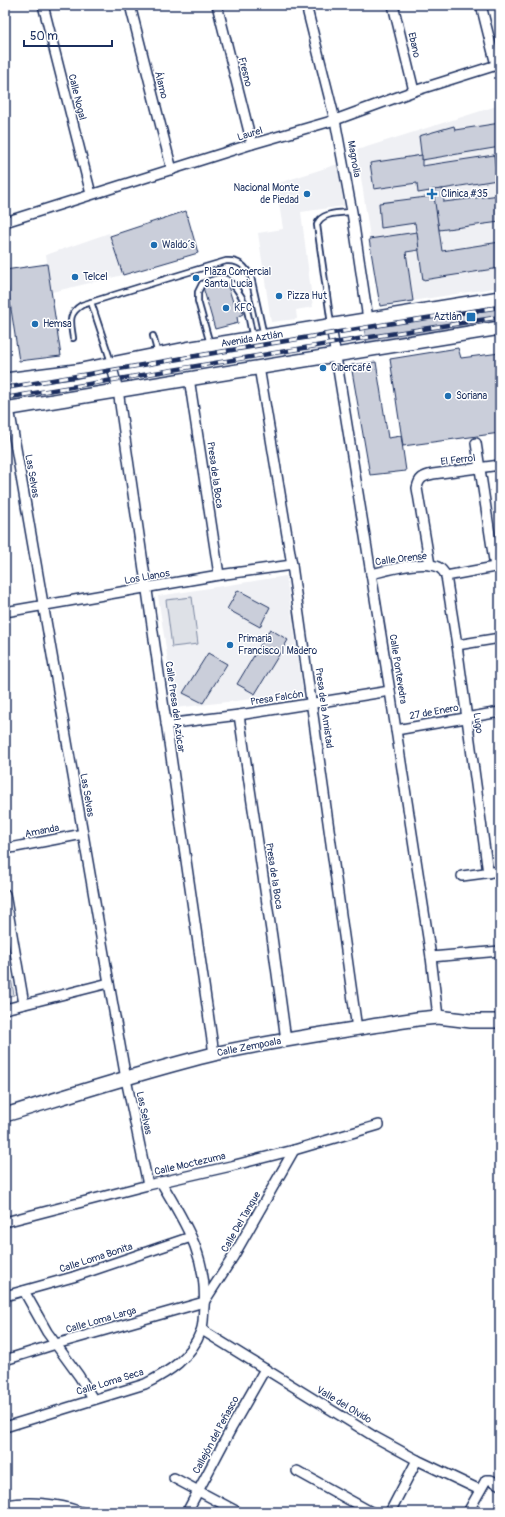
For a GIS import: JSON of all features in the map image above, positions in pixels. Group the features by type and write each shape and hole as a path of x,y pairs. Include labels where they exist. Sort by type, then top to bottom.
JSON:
{"main road":[{"name":"Avenida Aztlán","path":"6,376 76,371 210,346 500,298"},
{"path":"7,408 500,328"},
{"name":"Calle Zempoala","path":"5,1115 126,1078 214,1054 286,1040 438,1017 471,1021 500,1021"}],"street":[{"name":"Calle Nogal","path":"43,5 91,194"},
{"name":"Álamo","path":"130,5 172,170"},
{"name":"Fresno","path":"217,5 252,144"},
{"name":"Magnolia","path":"306,5 335,120 352,212 368,319"},
{"name":"Ebano","path":"393,5 414,91"},
{"path":"481,5 498,65"},
{"name":"Laurel","path":"5,222 252,144 335,120 414,91 498,65"},
{"name":"Calle Pontevedra","path":"331,326 390,691 431,957 438,1017"},
{"name":"Calle Presa del Azúcar","path":"111,364 118,390 214,1054"},
{"name":"Presa de la Amistad","path":"259,367 292,565 357,1029"},
{"name":"Presa de la Boca","path":"189,378 219,575"},
{"name":"Las Selvas","path":"7,408 126,1078 148,1185"},
{"path":"446,576 497,566 476,443"},
{"name":"El Ferrol","path":"430,565 417,488 420,480 423,477 433,474 500,465"},
{"name":"Los Llanos","path":"5,612 219,575 292,565"},
{"name":"Calle Orense","path":"371,574 418,565 430,565 442,569 446,576"},
{"name":"Lugo","path":"446,576 457,645 488,873"},
{"path":"457,645 500,638"},
{"name":"Presa Falcón","path":"166,724 239,715 390,691"},
{"name":"27 de Enero","path":"396,730 500,712"},
{"name":"Presa de la Boca","path":"239,715 286,1040"},
{"name":"Amanda","path":"5,849 83,834"},
{"path":"462,876 500,871"},
{"path":"5,894 24,1004"},
{"path":"431,957 500,951"},
{"path":"5,1009 109,983"},
{"name":"Calle Moctezuma","path":"5,1222 148,1185 294,1150 379,1126"},
{"name":"Calle Del Tanque","path":"204,1302 233,1257 294,1150"},
{"path":"161,1182 191,1237 200,1261 204,1277 202,1330"},
{"name":"Calle Loma Bonita","path":"5,1296 73,1277 191,1237"},
{"path":"24,1291 40,1319 93,1399"},
{"name":"Calle Loma Larga","path":"5,1360 204,1302"},
{"name":"Valle del Olvido","path":"202,1330 375,1437 416,1460 480,1490"},
{"name":"Calle Loma Seca","path":"5,1427 145,1384 166,1373 177,1365 189,1351 202,1330"},
{"name":"Callejón del Peñasco","path":"187,1512 265,1369"},
{"path":"390,1512 416,1460"},
{"path":"297,1471 371,1512"},
{"path":"174,1478 238,1512"},
{"path":"468,1512 484,1482 488,1479 500,1485"},
{"path":"5,1506 37,1504 56,1505 81,1512"}],"lane":[{"path":"331,326 317,225 324,216 352,212"},
{"path":"73,338 71,316 73,312 82,305 196,269 234,260 241,263 247,269 251,277 259,338"},
{"path":"210,346 198,301 198,292 202,284 216,279 223,278 228,280 245,304 259,338"},
{"path":"91,302 111,364"},
{"path":"153,336 158,355"}],"shaded area":[{"name":"Clinica #35","path":"500,105 500,287 380,306 357,150"},
{"path":"338,164 344,206 301,212 313,307 296,310 297,319 271,322 258,233 283,229 276,184"},
{"path":"109,233 123,275 52,292 46,255"},
{"name":"Primaria Francisco I Madero","path":"286,576 303,693 175,708 158,596"},
{"path":"192,597 198,644 172,647 166,600"},
{"path":"5,942 14,995 5,997"}],"building":[{"path":"500,123 500,147 422,160 419,136 454,126 455,130"},
{"path":"422,155 422,166 494,155 497,180 418,193 417,183 374,189 370,163"},
{"path":"443,189 444,202 500,195 500,222 439,230 432,190"},
{"path":"434,196 442,251 500,242 500,268 423,280 415,223 381,228 379,203"},
{"name":"Waldo´s","path":"186,211 198,253 123,275 110,236"},
{"path":"417,232 419,250 406,252 413,301 380,306 369,239"},
{"name":"Hemsa","path":"47,264 61,356 19,361 5,270"},
{"name":"KFC","path":"226,280 233,302 241,300 243,314 237,317 238,323 215,329 203,287"},
{"path":"500,296 500,327 367,347 363,318"},
{"name":"Soriana","path":"458,348 461,358 500,353 500,433 403,446 390,359"},
{"path":"376,362 388,438 401,436 406,471 370,475 351,365"},
{"path":"238,590 270,607 260,627 227,609"},
{"path":"270,629 288,640 255,694 237,684"},
{"path":"208,653 227,664 203,703 183,693"}],"railway":[{"path":"5,388 387,324 500,307"},
{"path":"5,398 364,338 500,317"}],"place":[{"name":"Nacional Monte de Piedad","path":"307,194"},
{"name":"Clinica #35","path":"432,194"},
{"name":"Waldo´s","path":"154,245"},
{"name":"Telcel","path":"75,277"},
{"name":"Plaza Comercial Santa Lucia","path":"196,278"},
{"name":"Pizza Hut","path":"279,296"},
{"name":"KFC","path":"226,308"},
{"name":"Aztlán","path":"471,317"},
{"name":"Hemsa","path":"35,324"},
{"name":"Cibercafé","path":"323,368"},
{"name":"Soriana","path":"448,396"},
{"name":"Primaria Francisco I Madero","path":"230,645"}]}
